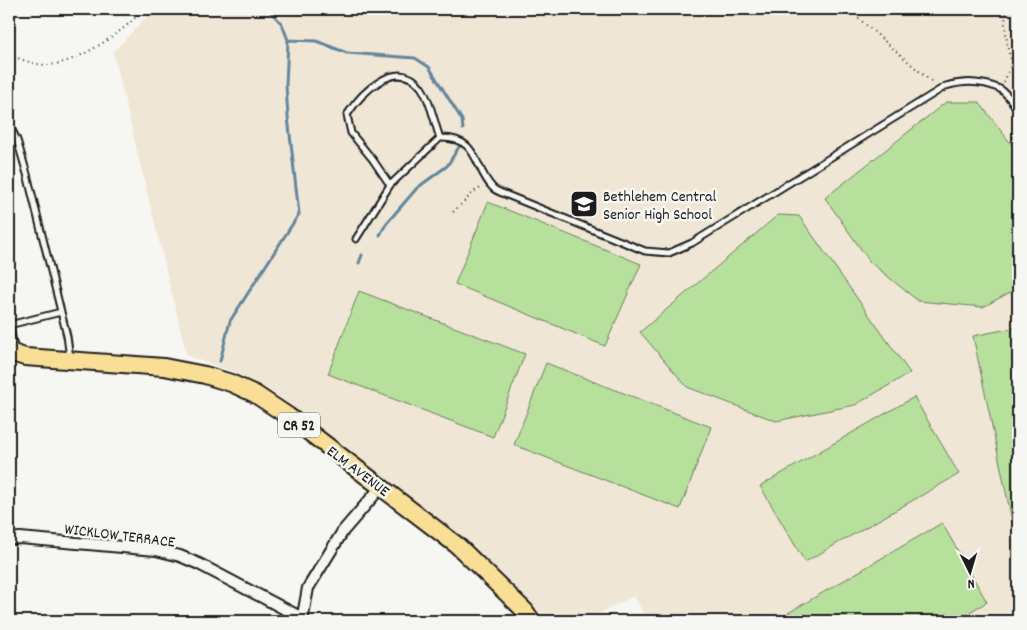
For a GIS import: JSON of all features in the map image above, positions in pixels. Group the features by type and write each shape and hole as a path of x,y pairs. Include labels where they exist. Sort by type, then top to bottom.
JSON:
{"main road":[{"name":"ELM AVENUE","path":"12,353 25,357 164,367 205,375 231,383 255,394 288,416 458,546 525,611 532,621"}],"street":[{"path":"302,620 308,588 343,531 381,487"},
{"name":"WICKLOW TERRACE","path":"9,539 20,538 156,550 180,556 199,564 302,620"}],"lane":[{"path":"390,185 351,133 347,115 357,100 374,84 391,76 407,76 421,87 440,138"},
{"path":"356,239 390,185 440,138 454,138 467,147 475,155 493,188 507,195 645,251 669,252 692,243 939,89 961,82 981,84 1000,90 1018,110"},
{"path":"9,124 17,140 27,174 67,336 70,361"},
{"path":"12,353 9,324 61,312"}],"path":[{"path":"9,55 39,65 57,64 76,58 101,44 136,18 143,9"},
{"path":"855,9 858,18 939,89"},
{"path":"1000,90 1012,64 1008,50 1005,24 1006,9"},
{"path":"453,212 476,190 490,184"}],"shaded area":[{"name":"Bethlehem Central Senior High School","path":"154,9 1018,9 1018,621 648,621 634,596 584,621 547,621 527,598 470,544 275,394 234,372 187,356 113,52"}],"green space":[{"path":"946,102 979,102 1018,153 1018,288 983,307 918,301 870,262 825,198"},
{"path":"488,202 641,264 605,346 455,284"},
{"path":"778,215 799,216 910,373 855,405 776,421 687,387 640,332"},
{"path":"359,291 525,354 493,437 328,374"},
{"path":"1018,327 1018,529 1014,530 973,336"},
{"path":"546,363 711,427 680,509 514,445"},
{"path":"914,397 959,474 805,562 760,486"},
{"path":"942,523 987,602 954,621 793,621 788,613"}],"waterway":[{"path":"220,361 230,321 299,214 288,117 286,85 288,40 282,24 268,9"},
{"path":"288,40 316,41 347,53 415,58 429,67 462,120 463,129"},
{"path":"380,235 386,224 417,188 447,166 459,147"},
{"path":"359,263 362,255"}],"place":[{"name":"Bethlehem Central Senior High School","path":"584,204"}]}
